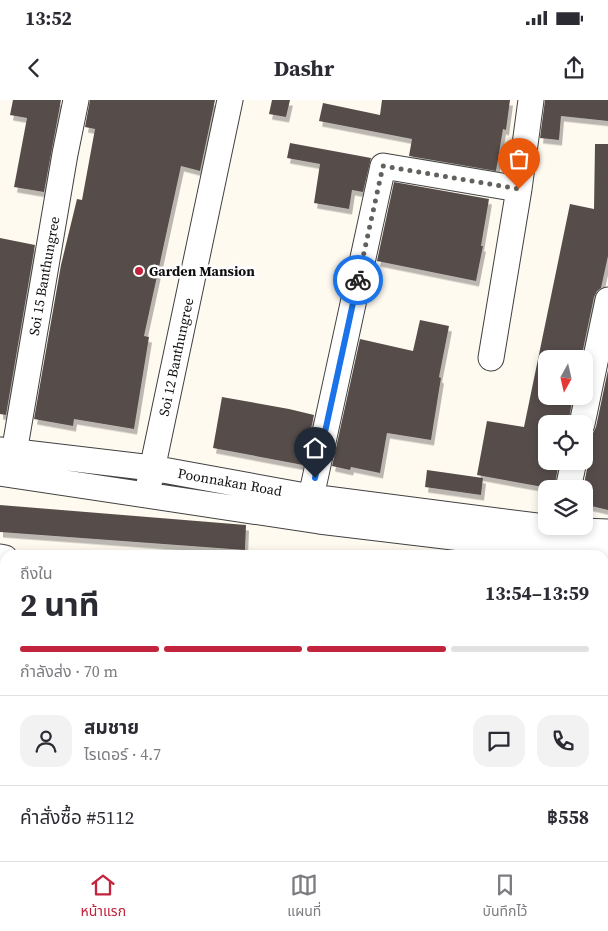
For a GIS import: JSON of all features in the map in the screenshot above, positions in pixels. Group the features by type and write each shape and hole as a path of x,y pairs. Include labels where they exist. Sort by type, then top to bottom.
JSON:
{"street":[{"name":"Soi 15 Banthungree","path":"5,459 76,100"},
{"name":"Soi 12 Banthungree","path":"147,496 230,100"},
{"path":"491,358 519,189 531,100"},
{"path":"311,497 383,166 519,189"},
{"path":"584,415 608,300"},
{"name":"Poonnakan Road","path":"5,459 152,468 311,497 553,528 554,540"},
{"name":"Poonnakan Road","path":"5,459 147,496 319,521 554,540 587,550"},
{"name":"Poonnakan Road","path":"554,540 608,532"}],"building":[{"path":"13,100 61,100 44,192 14,187 27,118 10,115"},
{"path":"90,100 215,100 200,171 181,166 144,336 149,337 134,429 74,419 73,426 34,419 61,265 77,199 82,200 95,129 85,127"},
{"path":"272,100 290,100 286,117 269,114"},
{"path":"382,100 510,100 506,130 503,129 496,171 409,156 412,139 319,121 323,103 380,115"},
{"path":"545,100 608,100 608,121 561,116 559,140 540,138"},
{"path":"290,143 371,158 363,192 352,190 349,209 314,203 320,164 287,158"},
{"path":"595,144 608,144 608,256 601,288 594,297 583,350 540,350 570,204 594,209"},
{"path":"394,182 489,199 476,281 377,261"},
{"path":"0,238 35,245 6,415 0,414"},
{"path":"420,320 449,326 439,377 441,378 431,440 387,433 380,473 351,467 350,470 332,466 360,339 413,351"},
{"path":"538,359 538,405 571,405 570,415 538,415 538,470 557,470 556,480 538,480 538,486 477,475 487,421 524,427"},
{"path":"608,370 608,510 593,506 593,480 585,480 587,470 593,470 593,433 596,427"},
{"path":"222,397 314,415 303,465 213,448"},
{"path":"427,470 483,478 481,495 425,487"},
{"path":"0,505 246,525 245,550 0,532"}],"way so far":[{"path":"358,280 383,166 519,189"}],"place":[{"name":"Garden Mansion","path":"139,271"}],"route":[{"path":"315,478 358,280"}]}
